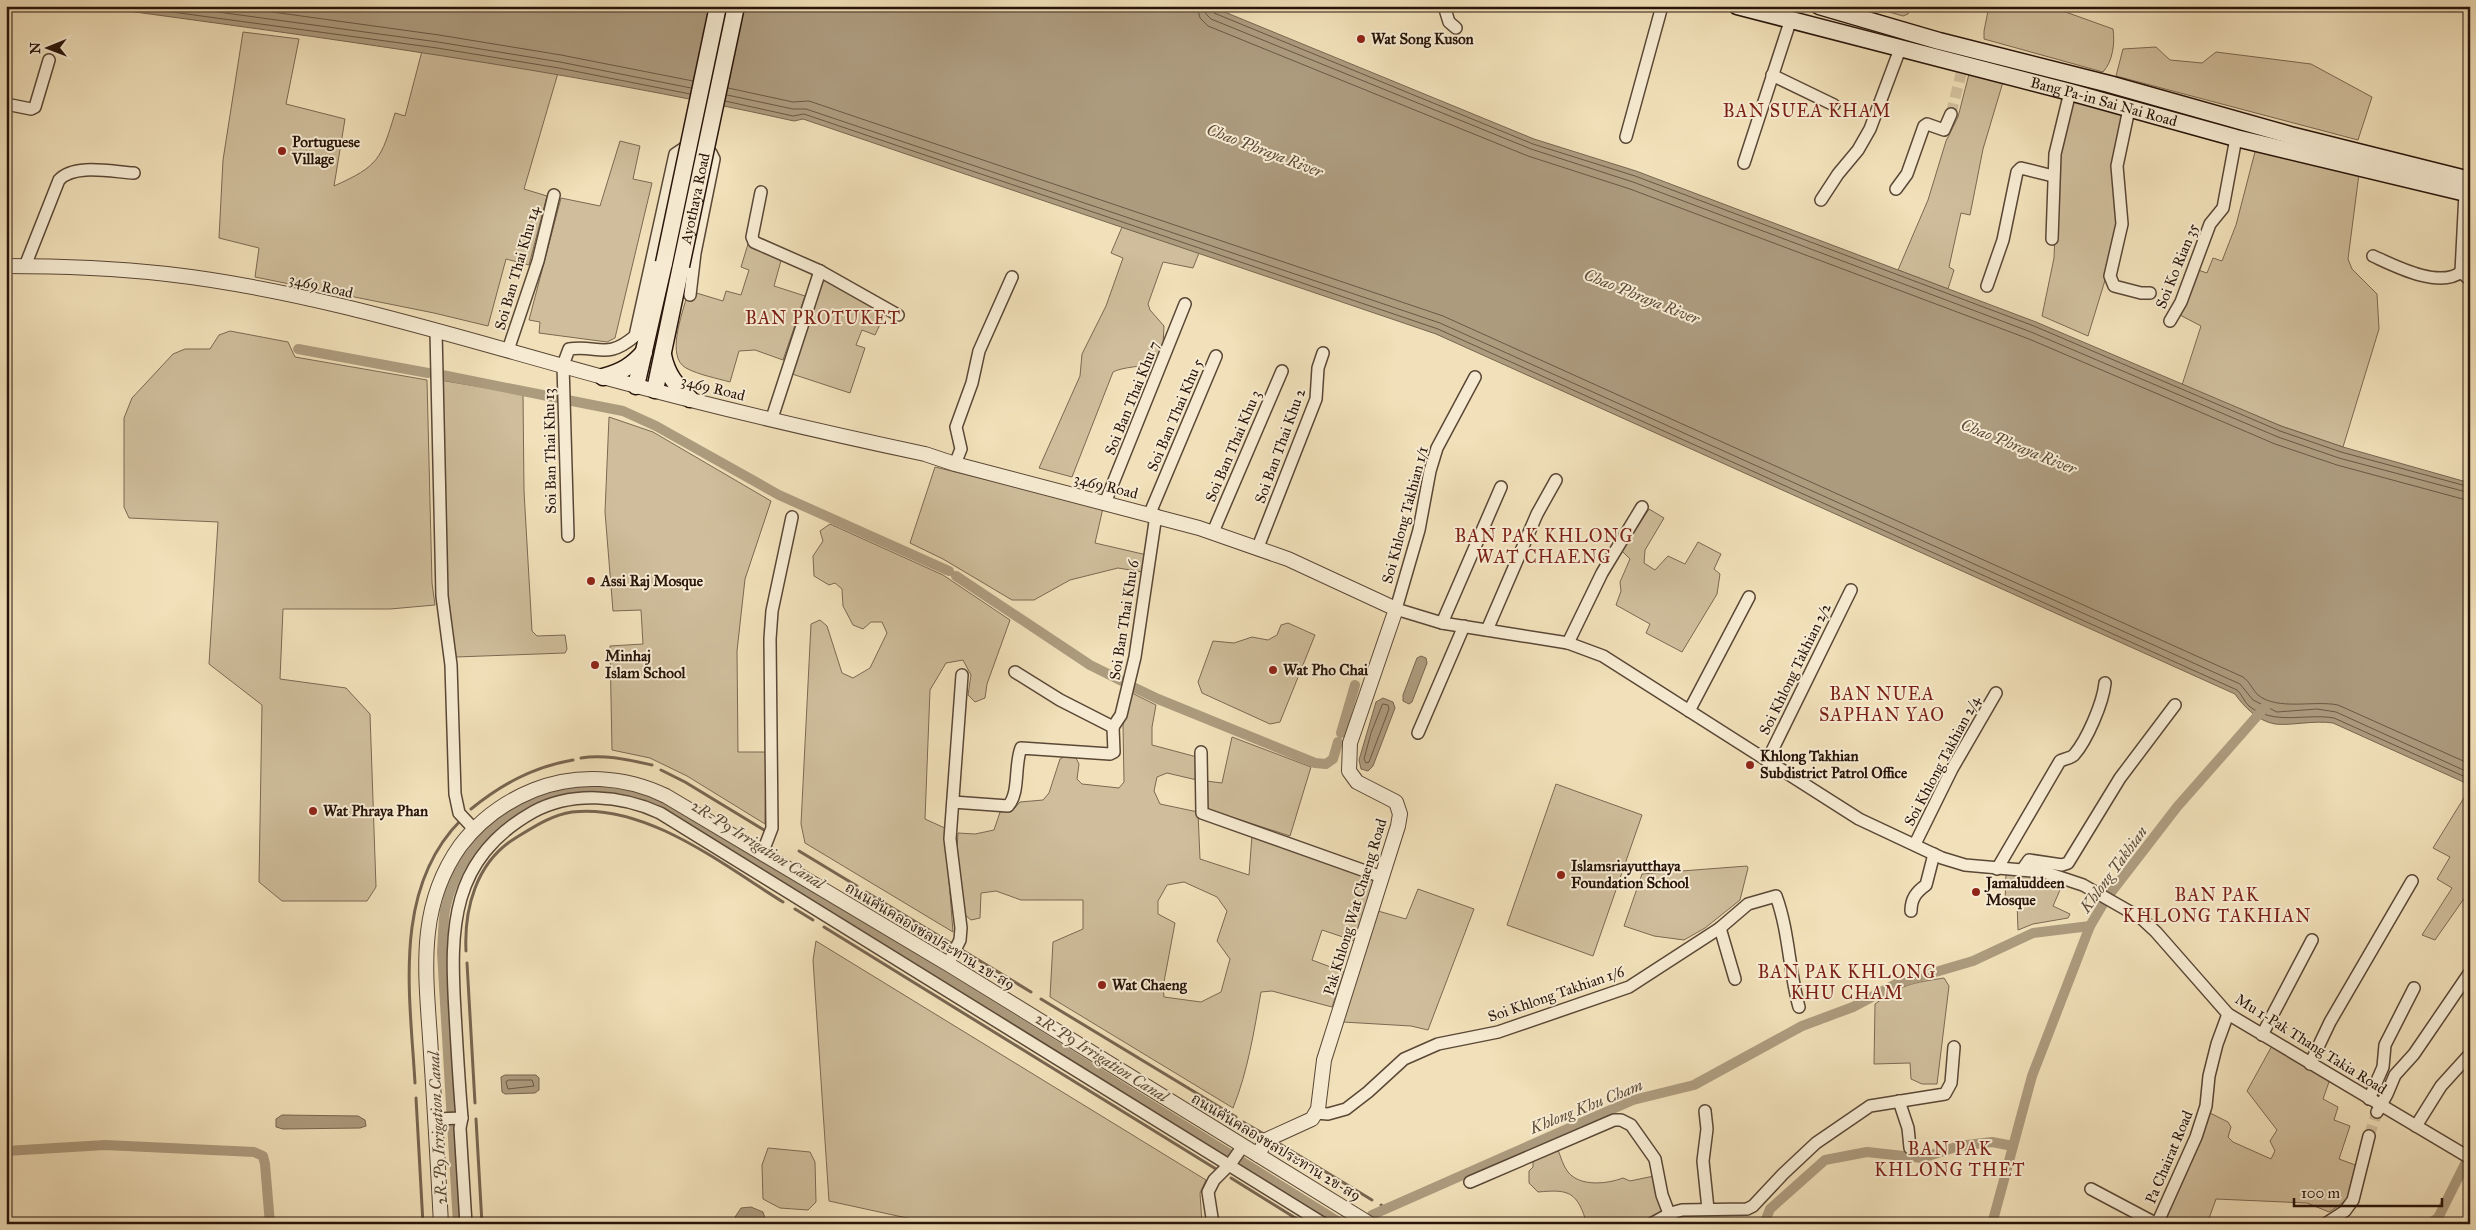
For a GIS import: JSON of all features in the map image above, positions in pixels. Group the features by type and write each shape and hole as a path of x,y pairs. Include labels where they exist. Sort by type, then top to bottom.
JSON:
{"main road":[{"name":"Ayothaya Road","path":"636,386 718,6"},
{"name":"Ayothaya Road","path":"655,390 736,6"},
{"name":"Bang Pa-in Sai Nai Road","path":"1737,6 1790,22 1900,49 1963,70 2070,92 2236,138 2468,189"},
{"name":"Bang Pa-in Sai Nai Road","path":"1819,6 1939,41 2109,84 2290,135 2468,189"},
{"path":"603,377 621,372 634,364 645,350"},
{"path":"663,353 666,370 674,383 690,399"}],"street":[{"path":"1444,6 1449,22 1456,28"},
{"path":"1626,137 1662,6"},
{"path":"1744,163 1790,22"},
{"path":"1821,200 1838,174 1858,150 1870,130 1900,49"},
{"path":"6,104 31,109 35,107 49,60"},
{"path":"1772,75 1834,105"},
{"path":"2052,239 2053,176 2058,136 2070,92"},
{"path":"2129,109 2117,166 2122,224 2110,276 2114,286 2141,294 2150,293"},
{"path":"1896,189 1906,174 1924,126 1944,130 1951,114"},
{"name":"Soi Ko Rian 35","path":"2170,321 2181,302 2210,224 2223,208 2236,138"},
{"path":"563,365 569,349 580,348 610,351 635,336 675,154 684,148 711,153 714,159 695,253 690,295"},
{"path":"1987,286 2003,240 2017,172 2021,168 2053,176"},
{"path":"25,266 59,180 63,176 70,172 89,171 134,173"},
{"path":"2461,272 2468,189"},
{"path":"761,192 752,237 754,242 820,272 898,315"},
{"name":"Soi Ban Thai Khu 14","path":"508,350 538,260 554,195"},
{"path":"2373,256 2413,274 2447,278 2461,272"},
{"name":"3469 Road","path":"6,266 137,271 210,281 298,297 436,331 636,386 925,454 955,464 1153,514 1258,547 1396,609"},
{"path":"772,418 820,272"},
{"path":"2461,272 2470,280"},
{"path":"955,464 961,450 956,427 972,383 979,351 1012,277"},
{"name":"Soi Ban Thai Khu 7","path":"1105,502 1185,304"},
{"path":"436,331 442,596 451,659 454,794 459,813 473,828"},
{"name":"Soi Ban Thai Khu 2","path":"1258,547 1316,400 1318,368 1323,353"},
{"name":"Soi Ban Thai Khu 5","path":"1153,514 1216,356"},
{"name":"Soi Ban Thai Khu 13","path":"563,365 568,536"},
{"name":"Soi Ban Thai Khu 3","path":"1214,532 1282,371"},
{"name":"Soi Khlong Takhian 1/1","path":"1396,609 1418,530 1430,472 1438,448 1475,377"},
{"path":"1487,630 1537,514 1556,480"},
{"path":"1442,623 1501,487"},
{"path":"1568,642 1602,573 1642,507"},
{"name":"Soi Ban Thai Khu 6","path":"1113,727 1121,715 1135,657 1153,514"},
{"path":"762,854 772,828 770,638 774,602 792,517"},
{"name":"Soi Khlong Takhian 2/2","path":"1766,761 1851,590"},
{"path":"1689,711 1749,597"},
{"name":"Mu 1-Pak Thang Takia Road","path":"1396,609 1442,623 1568,642 1603,656 1859,819 1934,854 1965,865 2044,872 2083,885 2141,918 2156,932 2228,1014 2369,1098 2379,1109 2416,1126 2466,1156"},
{"name":"Pak Khlong Wat Chaeng Road","path":"1315,1114 1318,1109 1324,1060 1398,826 1400,807 1390,798 1352,778 1349,756 1354,728 1396,609"},
{"path":"1418,733 1464,626"},
{"path":"953,802 1008,806 1013,801 1018,757 1021,748 1110,754 1114,752 1113,727 1060,700 1015,672"},
{"path":"948,964 960,940 961,928 950,839 962,676"},
{"path":"1997,869 2060,761 2072,757 2080,746 2103,698 2105,683"},
{"name":"Soi Khlong Takhian 2/4","path":"1914,844 1952,769 1996,693"},
{"path":"2022,870 2029,860 2062,865 2068,862 2120,778 2175,705"},
{"path":"1201,752 1202,813 1382,877"},
{"name":"ถนนคันคลองชลประทาน 2ข-ส9","path":"441,1224 438,1119 426,968 429,916 434,894 446,867 473,828 497,810 525,794 549,784 603,779 648,787 762,854 831,900 948,964 1241,1148 1258,1155 1370,1224"},
{"path":"466,1224 452,965 454,922 465,884 480,858 504,833 525,817 547,805 572,798 597,798 643,805 660,813 1230,1164 1324,1224"},
{"path":"1911,911 1911,901 1919,890 1926,885 1934,854"},
{"path":"2310,1064 2330,1022 2412,881"},
{"name":"Soi Khlong Takhian 1/6","path":"1315,1114 1328,1114 1346,1109 1368,1092 1404,1058 1438,1044 1498,1032 1629,986 1720,928 1748,904 1776,896 1790,955 1792,981 1799,1007"},
{"path":"823,914 831,900"},
{"path":"1720,928 1735,979"},
{"path":"2262,1035 2312,940"},
{"path":"2379,1109 2394,1075 2414,1054 2470,972"},
{"path":"2369,1098 2383,1068 2385,1045 2414,988"},
{"name":"Pa Chairat Road","path":"2157,1224 2196,1137 2206,1106 2209,1076 2216,1044 2228,1014"},
{"path":"1651,1224 1708,1209 1747,1209 1753,1206 1783,1174 1832,1131 1870,1106 1945,1094 1949,1090 1954,1047"},
{"path":"2416,1126 2441,1086 2470,1054"},
{"path":"1899,1101 1908,1128 1910,1148"},
{"path":"1706,1111 1707,1129 1703,1161 1708,1209"},
{"path":"1258,1155 1266,1140 1312,1119 1315,1114"},
{"path":"438,1119 460,1118"},
{"path":"1470,1182 1614,1120 1621,1120 1631,1125 1655,1159 1662,1195 1672,1218"},
{"path":"2325,1224 2345,1210 2353,1200 2369,1136"},
{"path":"1213,1224 1208,1192 1214,1180 1230,1164 1241,1148"},
{"path":"2091,1189 2157,1224"}],"shaded area":[{"path":"1869,6 1910,6 1908,14 1903,16"},
{"path":"1989,6 2049,6 2113,29 2114,40 2109,63 2103,72 1984,39"},
{"path":"243,32 299,39 286,104 345,119 334,186 361,173 369,166 376,159 386,141 395,113 405,116 422,51 558,73 524,189 547,196 529,265 506,259 488,326 434,313 255,277 259,248 219,238 223,160"},
{"path":"2156,47 2170,60 2202,63 2216,52 2311,64 2372,97 2358,140 2116,76 2123,49"},
{"path":"1969,74 2003,82 1983,149 1970,215 1961,213 1949,267 1954,270 1948,289 1898,270 1928,200 1946,141 1958,117"},
{"path":"2069,100 2122,112 2119,221 2106,277 2088,336 2042,316 2054,258 2059,141"},
{"path":"620,141 640,146 633,179 652,183 615,338 607,342 539,333 540,322 529,320 561,198 600,206"},
{"path":"2256,148 2359,174 2348,259 2352,269 2377,294 2379,329 2343,447 2281,426 2182,385 2201,326 2180,315 2198,270 2207,273 2213,258 2222,261 2236,225"},
{"path":"1122,227 1199,253 1193,268 1163,262 1148,304 1150,310 1164,326 1163,345 1156,364 1113,372 1072,477 1039,468 1080,376 1082,354 1106,306 1123,258 1111,253"},
{"path":"748,244 782,257 774,286 805,296 783,360 755,350 739,351 730,382 686,368 680,363 676,346 677,335 686,299 691,299 693,292 723,301 726,291 741,295 749,270 741,267"},
{"path":"830,280 886,312 875,335 862,330 856,345 865,348 850,393 789,373 818,286 823,281"},
{"path":"230,331 288,342 295,357 427,380 432,583 435,605 390,609 283,609 280,679 346,688 370,714 376,887 367,901 282,901 259,882 262,705 209,664 218,522 129,518 124,507 124,418 132,398 173,354 185,349 210,349 219,335"},
{"path":"440,380 523,394 524,491 532,631 537,636 565,635 567,649 565,653 456,657 454,655 446,582"},
{"path":"609,417 653,432 771,501 745,579 737,651 738,752 766,752 765,824 687,776 650,758 612,750 610,646 643,644 641,610 613,611 605,512"},
{"path":"935,467 1103,508 1095,543 1147,555 1143,572 1118,568 1070,580 1034,600 1012,600 943,559 910,543"},
{"path":"1649,509 1664,518 1645,550 1644,563 1655,570 1668,556 1685,564 1698,542 1721,554 1714,569 1720,574 1717,594 1682,652 1646,633 1650,624 1616,605 1621,591 1620,582 1630,559 1622,551"},
{"path":"830,524 943,575 1010,620 987,684 985,698 975,702 968,695 971,675 963,660 946,663 930,690 925,819 947,829 946,841 953,932 805,843 801,824 811,624 820,620 827,626 842,673 853,678 870,668 887,633 882,622 871,622 863,629 853,625 843,606 842,589 835,583 829,585 814,576 813,556 823,541 820,531"},
{"path":"1288,623 1315,635 1280,722 1270,724 1202,693 1198,682 1213,641 1234,643 1252,637 1268,640 1277,635 1281,625"},
{"path":"1132,693 1156,705 1152,727 1152,745 1197,757 1197,780 1167,773 1157,777 1154,791 1160,804 1198,812 1200,859 1249,875 1252,835 1372,877 1373,881 1355,941 1322,930 1312,960 1344,972 1332,1007 1272,991 1261,992 1247,1065 1233,1108 1050,997 1053,942 1083,929 1083,900 1021,900 996,891 981,893 980,918 971,920 964,914 957,849 958,833 975,834 994,830 1000,812 1012,811 1020,802 1043,800 1049,793 1060,759 1066,756 1076,758 1079,764 1077,779 1082,784 1119,788 1124,782 1123,725","holes":["1184,882 1217,897 1227,911 1217,941 1230,959 1221,992 1201,1002 1164,997 1163,987 1175,923 1158,914 1158,901 1167,885"]},
{"path":"1232,737 1311,767 1290,836 1210,810 1206,805 1206,781 1222,783"},
{"path":"1556,784 1642,815 1593,956 1507,925"},
{"path":"2470,788 2470,890 2435,940 2422,935 2452,888 2437,879 2450,857 2433,848"},
{"path":"1747,866 1740,900 1705,928 1684,940 1654,936 1624,926 1642,874"},
{"path":"2006,874 2043,876 2063,883 2053,906 2070,914 2068,918 2033,924 2018,930 2017,903 2005,903"},
{"path":"1418,889 1474,909 1428,1030 1411,1026 1343,1022 1378,911 1406,919"},
{"path":"816,941 1206,1180 1200,1193 1202,1224 917,1224 916,1220 829,1201 813,960"},
{"path":"1944,978 1949,986 1937,1084 1922,1084 1911,1079 1910,1063 1874,1064 1875,1004 1900,988 1924,981"},
{"path":"2273,1044 2330,1079 2323,1099 2338,1107 2334,1120 2350,1126 2339,1159 2358,1166 2350,1194 2343,1202 2329,1212 2307,1203 2216,1199 2207,1224 2163,1224 2203,1135 2210,1113 2228,1122 2231,1127 2228,1137 2233,1142 2271,1159 2275,1151 2270,1141 2277,1130 2247,1091"},
{"path":"768,1148 810,1152 815,1162 816,1202 808,1210 780,1208 763,1199 762,1165"},
{"path":"1558,1150 1568,1172 1573,1177 1586,1182 1602,1183 1623,1178 1630,1181 1654,1176 1664,1210 1638,1224 1587,1224 1580,1205 1571,1195 1558,1191 1538,1192 1529,1183 1529,1171 1533,1167 1533,1159"}],"water":[{"name":"Chao Phraya River","path":"91,6 1210,6 1534,139 1636,171 2036,322 2281,426 2343,447 2470,483 2470,785 2333,723 2275,724 2263,720 2247,708 2235,694 1436,334 803,119 794,121 707,102 443,56"},
{"path":"1421,656 1426,658 1427,663 1412,702 1409,704 1403,701 1403,695 1417,658"},
{"path":"1383,698 1393,702 1395,708 1373,766 1368,771 1361,769 1359,760 1376,702"},
{"path":"505,1075 536,1075 539,1078 539,1090 535,1093 505,1094 502,1092 501,1077"},
{"path":"282,1115 358,1116 365,1120 366,1126 360,1128 283,1129 276,1127 276,1119"},
{"path":"751,1207 763,1212 766,1221 763,1224 743,1224 735,1217 741,1208"}],"waterway":[{"path":"298,349 428,373"},
{"path":"442,375 558,398"},
{"path":"567,400 623,411 656,426 779,495 949,571"},
{"path":"956,576 1090,665 1124,682"},
{"path":"1341,733 1355,685"},
{"path":"1133,687 1315,763 1326,764 1333,759 1338,742"},
{"name":"Khlong Takhian","path":"1992,1224 2032,1076 2090,926 2106,899 2177,807 2266,706"},
{"path":"581,758 608,757 652,765"},
{"path":"471,809 506,784 531,772 573,760"},
{"path":"661,770 685,782 764,830"},
{"name":"2R-P9 Irrigation Canal","path":"458,1224 442,952 445,910 454,881 468,856 485,834 507,816 531,802 558,793 586,788 616,788 638,792 660,800 1342,1224"},
{"path":"466,951 467,919 470,903 475,888 490,861 514,839 549,819 572,812 600,812 628,817 655,827 709,855 783,902"},
{"path":"415,1083 409,979 410,944 415,910 424,878 439,848 461,820"},
{"path":"799,851 857,886"},
{"path":"866,892 954,945"},
{"path":"795,909 813,920"},
{"name":"Khlong Khu Cham","path":"1372,1215 1633,1100 1694,1085 1802,1026 1853,1007 1898,983 1973,961 2033,933 2090,926"},
{"path":"824,927 1216,1169"},
{"path":"962,950 1031,992"},
{"path":"467,963 475,1103"},
{"path":"1041,999 1236,1117"},
{"path":"416,1098 423,1224"},
{"path":"476,1119 482,1224"},
{"path":"1243,1122 1264,1134"},
{"path":"1764,1224 1770,1209 1825,1160 1867,1152 1922,1158 1959,1146 1992,1142 2013,1146"},
{"path":"1280,1144 1372,1200"},
{"path":"6,1151 105,1145 254,1152 263,1156 265,1164 270,1224"},
{"path":"2421,1224 2430,1223 2438,1218 2470,1154"},
{"path":"1231,1178 1305,1224"},
{"name":"Khlong Khu Cham","path":"1381,1205 1386,1209"}],"tunnel":[{"path":"1951,114 1961,74"},
{"path":"2369,1136 2377,1112"}],"place":[{"name":"Wat Song Kuson","path":"1361,39"},
{"name":"Portuguese Village","path":"282,151"},
{"name":"Assi Raj Mosque","path":"591,581"},
{"name":"Minhaj Islam School","path":"595,665"},
{"name":"Wat Pho Chai","path":"1273,670"},
{"name":"Khlong Takhian Subdistrict Patrol Office","path":"1750,765"},
{"name":"Wat Phraya Phan","path":"313,811"},
{"name":"Islamsriayutthaya Foundation School","path":"1561,875"},
{"name":"Jamaluddeen Mosque","path":"1976,892"},
{"name":"Wat Chaeng","path":"1102,985"}],"district":[{"name":"BAN SUEA KHAM","path":"1807,111"},
{"name":"BAN PROTUKET","path":"823,318"},
{"name":"BAN PAK KHLONG WAT CHAENG","path":"1544,546"},
{"name":"BAN NUEA SAPHAN YAO","path":"1882,704"},
{"name":"BAN PAK KHLONG TAKHIAN","path":"2217,905"},
{"name":"BAN PAK KHLONG KHU CHAM","path":"1847,982"},
{"name":"BAN PAK KHLONG THET","path":"1950,1159"}]}
